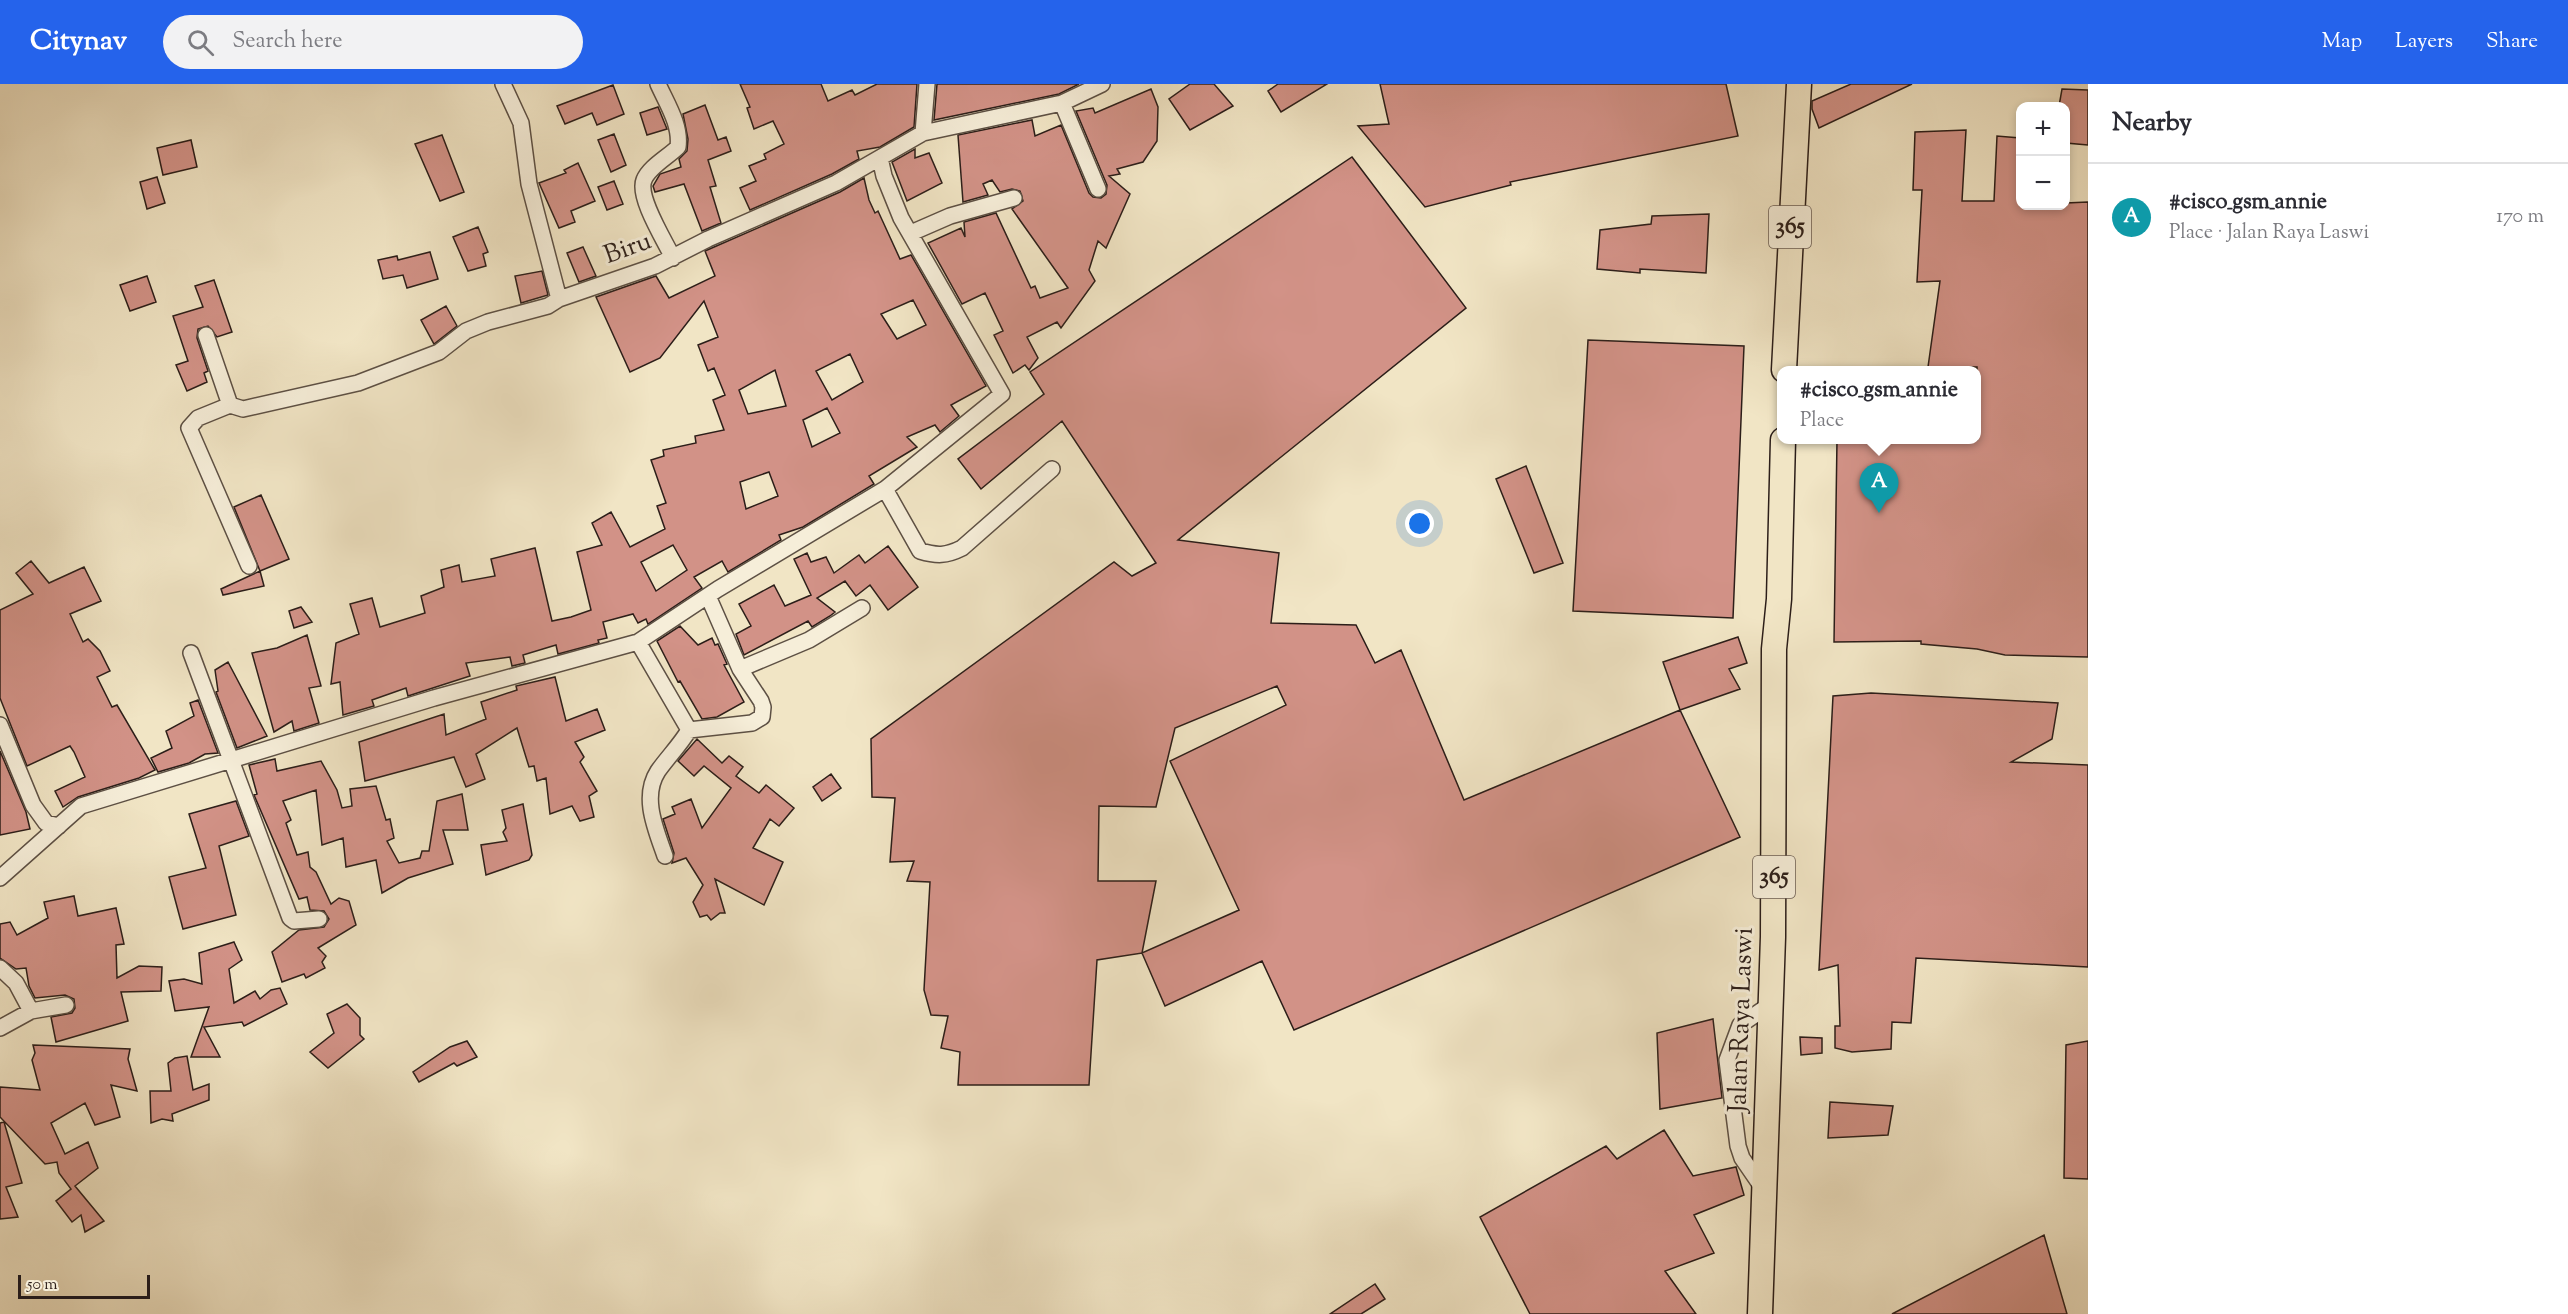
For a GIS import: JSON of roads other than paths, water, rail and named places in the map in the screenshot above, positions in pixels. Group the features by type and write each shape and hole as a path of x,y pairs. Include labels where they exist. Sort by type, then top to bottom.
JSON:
{"main road":[{"name":"365","path":"1784,366 1799,84"},
{"name":"Jalan Raya Laswi","path":"1758,1313 1771,1004 1774,649 1779,599 1783,444"}],"street":[{"path":"503,84 521,123 529,184 559,299"},
{"path":"658,84 678,128 678,147 648,173 643,182 645,201 673,258"},
{"path":"923,133 927,84"},
{"name":"Biru","path":"230,405 243,409 358,383 439,352 477,327 548,306 559,299 673,258 708,238 836,183 923,133 1062,103 1102,84"},
{"path":"1062,103 1098,189"},
{"path":"0,878 81,806 475,686 638,642 708,596 885,489 1002,394 911,233 884,176 880,158"},
{"path":"911,233 950,216 1014,198"},
{"path":"206,335 230,405 198,418 189,428 249,566"},
{"path":"885,489 920,551 936,556 947,555 962,548 1053,469"},
{"path":"665,856 654,825 651,791 658,771 689,730 752,723 762,717 761,701 740,669 708,596"},
{"path":"740,669 809,640 862,609"},
{"path":"638,642 689,730"},
{"path":"191,653 290,918 294,921 319,919"},
{"path":"0,725 33,805 46,823 59,826"},
{"path":"0,968 16,983 31,1011"},
{"path":"1764,1190 1742,1158 1738,1146 1727,1060 1733,1037 1740,1025 1771,1004"},
{"path":"0,1028 31,1011 66,1005"}],"place":[{"name":"#cisco_gsm_annie","path":"1879,513"}]}
